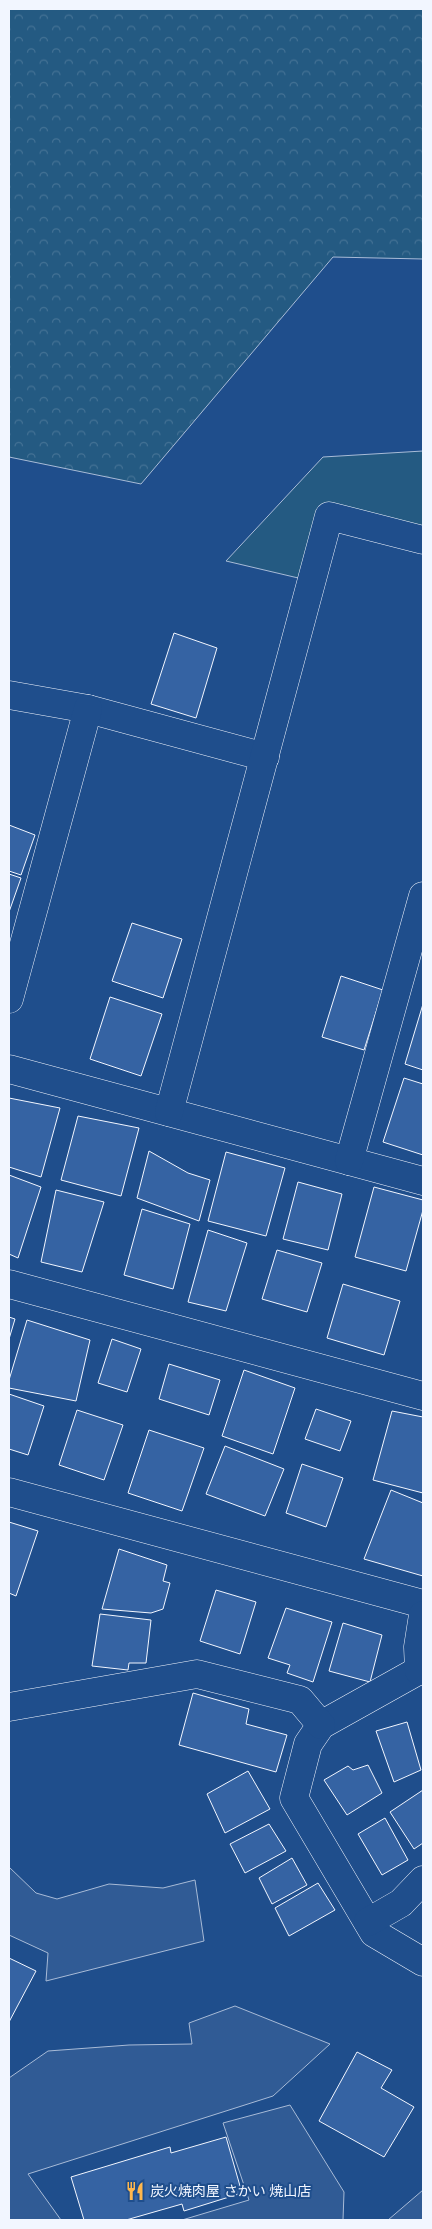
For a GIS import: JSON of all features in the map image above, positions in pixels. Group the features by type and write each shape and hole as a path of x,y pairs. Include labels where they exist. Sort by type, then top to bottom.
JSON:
{"street":[{"path":"169,1112 329,516 423,540"},
{"path":"9,695 88,709 265,757"},
{"path":"9,999 88,709"},
{"path":"349,1161 423,896"},
{"path":"9,1069 423,1181"},
{"path":"9,1284 423,1396"},
{"path":"9,1492 423,1604"},
{"path":"423,1615 418,1647 421,1670 321,1725 308,1744 294,1798 374,1933 423,1962"},
{"path":"9,1707 196,1674 300,1700 321,1725"},
{"path":"368,1922 401,1903 423,1880"}],"green space":[{"path":"9,9 423,9 423,259 333,257 141,484 9,457"},
{"path":"423,451 423,540 329,516 311,581 226,561 323,457"}],"shaded area":[{"path":"9,1867 36,1893 57,1899 109,1884 163,1888 195,1880 204,1941 46,1981 48,1953 9,1935"},
{"path":"235,2006 330,2044 273,2096 28,2174 61,2220 9,2220 9,2078 48,2051 129,2045 192,2044 189,2023"},
{"path":"290,2105 344,2192 343,2220 182,2220 249,2200 223,2123"},
{"path":"423,2190 423,2220 388,2220"}],"building":[{"path":"174,633 217,648 196,718 151,704"},
{"path":"9,825 35,835 21,875 9,871"},
{"path":"9,874 21,878 9,912"},
{"path":"132,923 182,939 163,998 112,981"},
{"path":"341,976 383,990 364,1050 322,1037"},
{"path":"110,997 162,1014 141,1076 90,1059"},
{"path":"423,1004 423,1070 405,1064"},
{"path":"404,1078 423,1084 423,1155 383,1142"},
{"path":"9,1098 60,1108 41,1177 9,1167"},
{"path":"78,1116 139,1128 121,1196 61,1180"},
{"path":"149,1151 188,1173 210,1180 199,1221 137,1198"},
{"path":"226,1152 285,1168 266,1236 208,1221"},
{"path":"9,1175 41,1187 18,1258 9,1254"},
{"path":"298,1182 342,1194 328,1250 283,1239"},
{"path":"374,1187 423,1200 423,1210 406,1271 355,1257"},
{"path":"56,1190 104,1202 82,1272 41,1262"},
{"path":"142,1209 190,1224 173,1289 124,1275"},
{"path":"208,1230 247,1243 226,1311 188,1302"},
{"path":"277,1250 322,1263 307,1312 262,1299"},
{"path":"343,1284 400,1301 384,1355 327,1338"},
{"path":"9,1317 15,1319 9,1339"},
{"path":"27,1320 90,1340 76,1401 9,1388 9,1380"},
{"path":"112,1339 141,1349 127,1392 98,1383"},
{"path":"169,1364 220,1380 209,1415 159,1399"},
{"path":"244,1370 295,1388 273,1454 222,1436"},
{"path":"9,1394 44,1406 28,1455 9,1449"},
{"path":"316,1409 351,1421 340,1451 305,1439"},
{"path":"77,1410 123,1425 104,1480 59,1465"},
{"path":"392,1411 423,1417 423,1493 373,1480"},
{"path":"149,1430 204,1448 182,1511 128,1493"},
{"path":"225,1446 284,1469 265,1516 206,1494"},
{"path":"302,1464 343,1478 326,1527 286,1513"},
{"path":"391,1490 423,1503 423,1576 364,1559"},
{"path":"9,1522 38,1531 16,1596 9,1593"},
{"path":"119,1549 167,1565 163,1581 170,1583 163,1609 151,1613 102,1609"},
{"path":"216,1590 256,1602 240,1654 200,1641"},
{"path":"286,1608 332,1622 313,1682 287,1673 290,1665 268,1658"},
{"path":"100,1614 151,1620 146,1663 129,1663 128,1670 92,1666"},
{"path":"343,1623 382,1635 370,1682 329,1671"},
{"path":"193,1693 249,1709 246,1724 287,1735 276,1772 179,1745"},
{"path":"407,1722 421,1770 394,1782 376,1731"},
{"path":"368,1765 382,1793 347,1815 324,1780 348,1766 353,1770"},
{"path":"248,1771 270,1809 225,1833 207,1794"},
{"path":"423,1790 423,1843 414,1849 390,1812"},
{"path":"385,1818 408,1860 382,1875 358,1834"},
{"path":"269,1824 286,1851 245,1873 230,1844"},
{"path":"292,1858 307,1885 272,1904 259,1878"},
{"path":"318,1883 335,1910 289,1936 275,1908"},
{"path":"9,1958 36,1971 9,2022"},
{"path":"357,2052 392,2070 381,2088 414,2107 384,2157 319,2121"},
{"path":"226,2137 242,2193 184,2211 182,2204 126,2220 84,2220 71,2177 170,2147 171,2153"}],"place":[{"name":"炭火焼肉屋 さかい 焼山店","path":"135,2191"}]}
